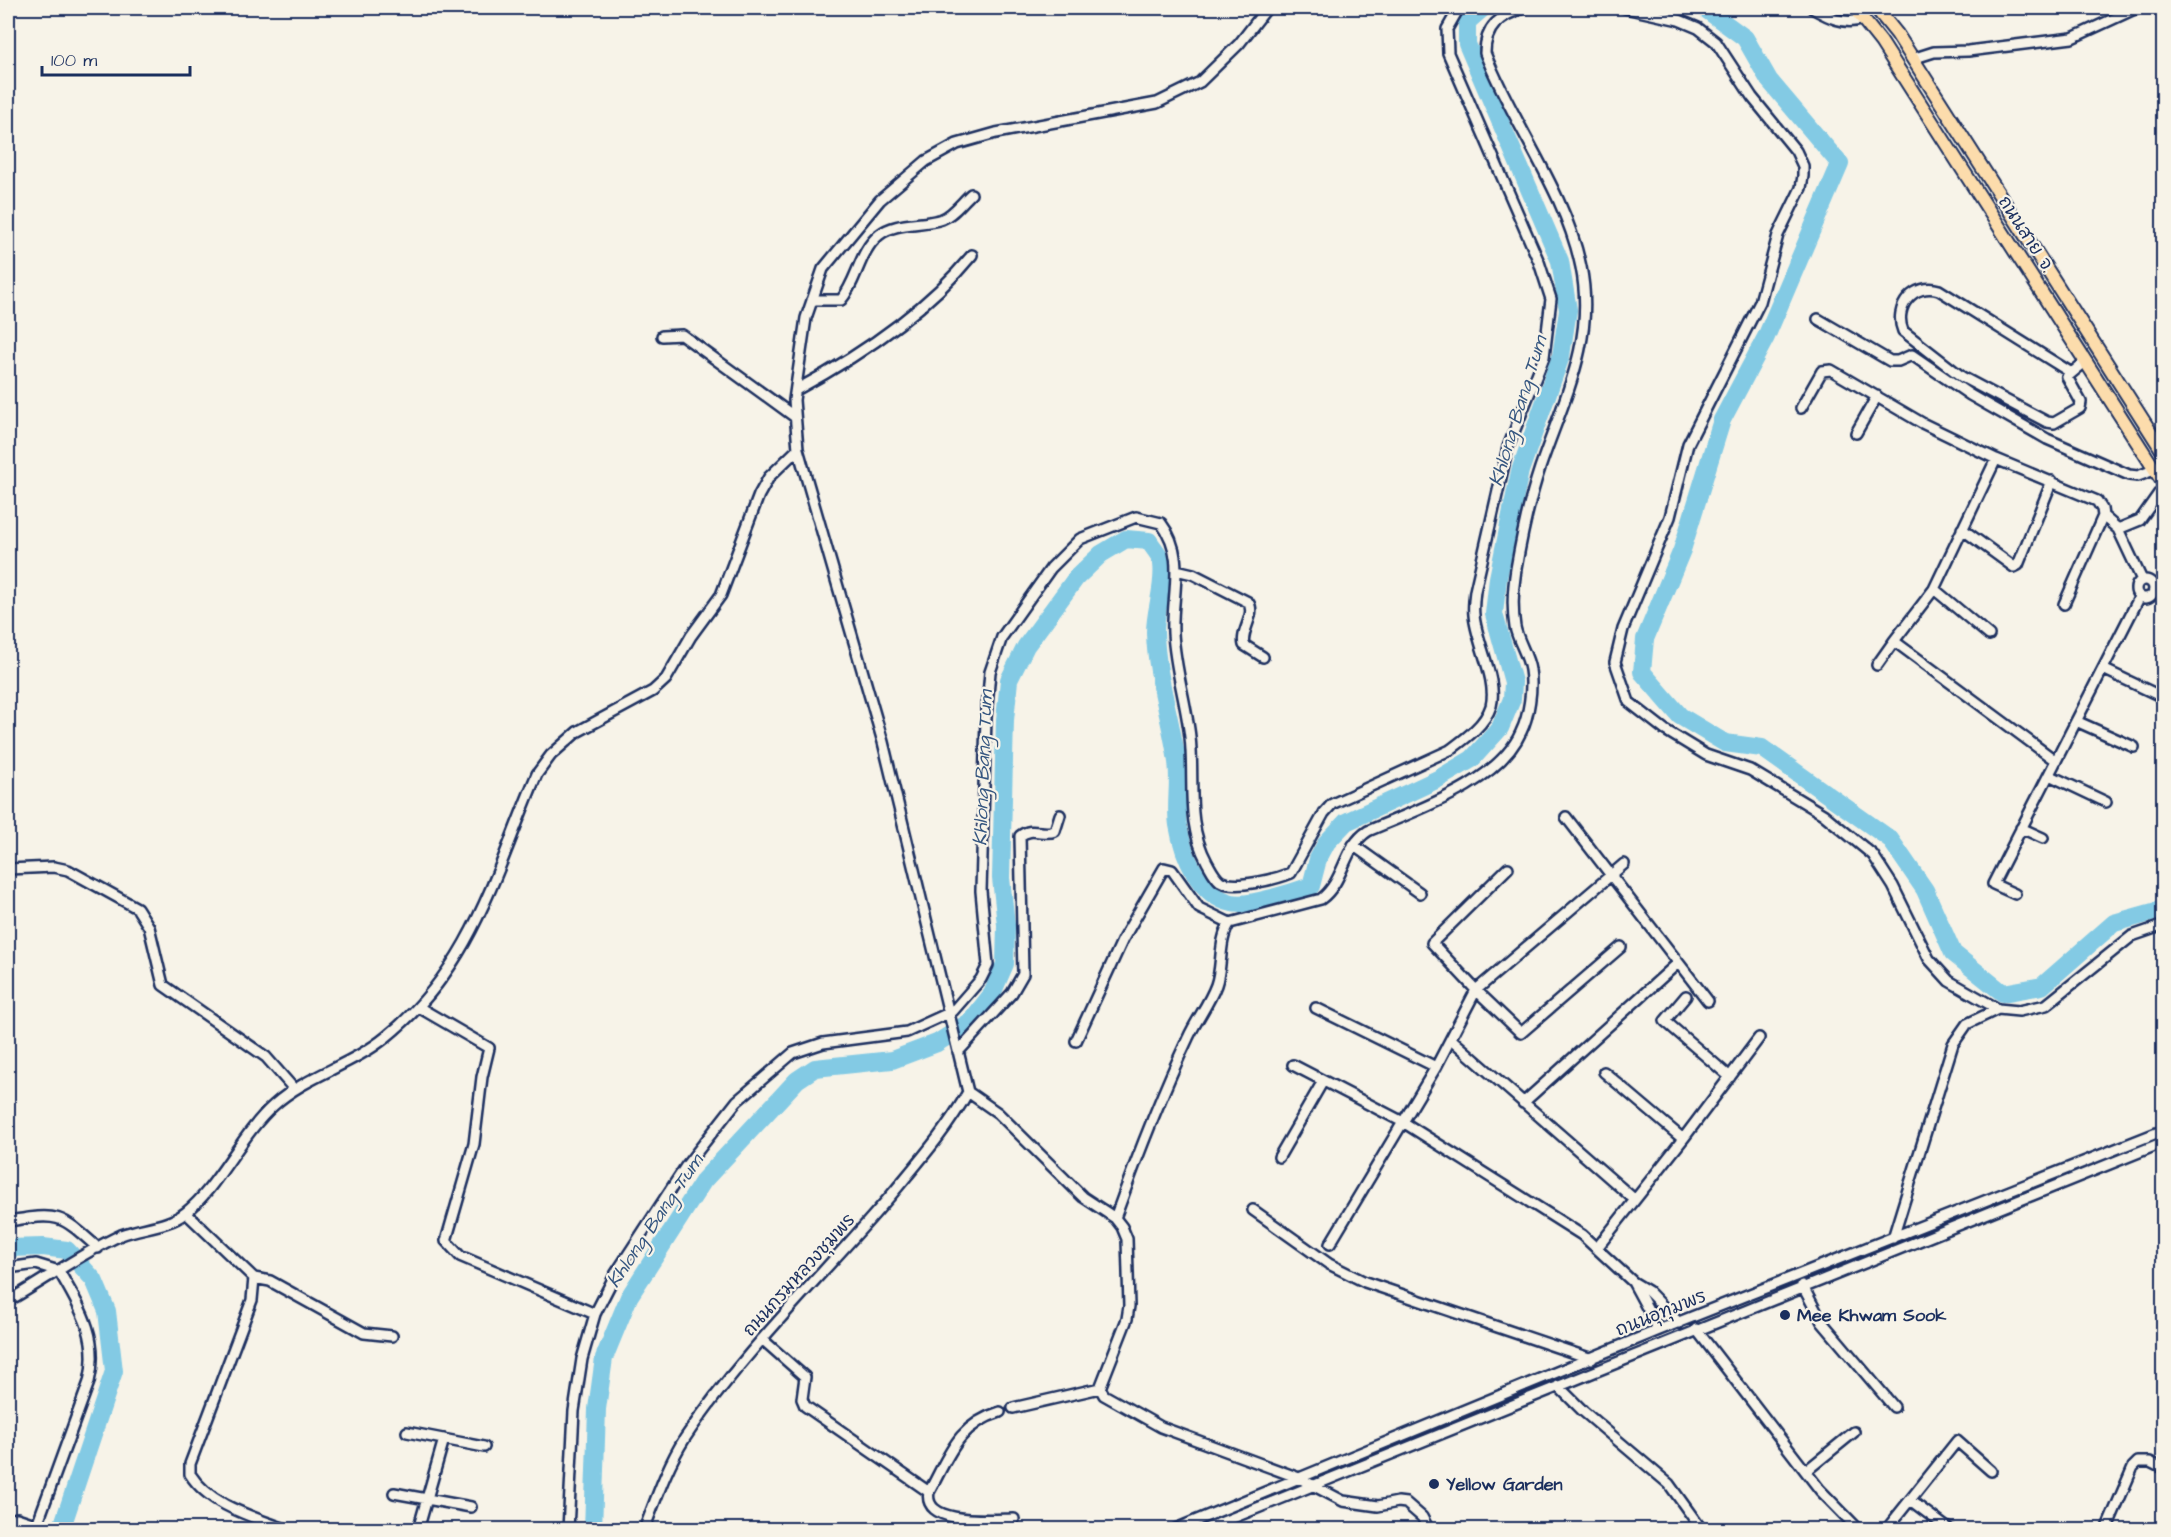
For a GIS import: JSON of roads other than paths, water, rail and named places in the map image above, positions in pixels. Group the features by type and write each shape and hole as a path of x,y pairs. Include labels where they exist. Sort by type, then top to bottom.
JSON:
{"main road":[{"name":"ถนนสาย จ.","path":"1854,8 1887,51 2163,485"},
{"name":"ถนนสาย จ.","path":"1876,8 1912,59 2163,453"}],"street":[{"path":"1100,1388 1129,1306 1127,1239 1115,1218 1083,1197 1007,1122 968,1092 947,1014 920,888 883,742 798,449 795,417 796,390 806,318 824,268 838,248 880,200 926,161 957,144 996,133 1157,103 1200,82 1239,44 1267,8"},
{"path":"568,1530 574,1411 582,1359 595,1314 616,1273 686,1166 737,1101 794,1053 824,1043 907,1032 947,1014 974,990 988,965 981,891 986,718 990,672 1002,637 1051,568 1080,538 1122,520 1136,517 1161,523 1175,544 1173,630 1175,661 1190,737 1192,825 1201,852 1214,874 1222,882 1240,885 1291,873 1324,813 1332,804 1450,750 1468,737 1487,715 1491,705 1490,679 1474,616 1475,591 1508,447 1544,357 1551,299 1539,262 1448,53 1447,29 1459,8"},
{"path":"1115,1218 1144,1135 1189,1035 1216,986 1222,964 1225,930 1230,923 1321,899 1329,893 1338,879 1353,844 1368,831 1453,794 1490,770 1510,751 1522,732 1529,702 1530,670 1515,628 1513,592 1515,575 1524,522 1540,468 1575,374 1580,353 1584,306 1581,268 1570,226 1485,52 1485,38 1494,24 1524,8"},
{"path":"1625,8 1679,20 1698,28 1716,42 1752,97 1796,151 1803,166 1801,188 1778,235 1760,302 1688,444 1670,517 1623,628 1615,662 1629,702 1665,730 1706,755 1750,770 1823,814 1874,855 1893,886 1929,959 1949,981 1998,1009 2019,1011 2046,1005 2132,936 2163,925"},
{"path":"1812,8 1841,21 1854,22 1863,18"},
{"path":"1912,59 1934,52 1968,51 2072,38 2137,8"},
{"path":"812,300 841,300 847,293 861,261 878,236 894,227 945,218 971,194"},
{"path":"796,390 870,346 951,280 972,255"},
{"path":"2070,372 1939,290 1922,288 1911,294 1905,302 1901,326 1904,332 1962,377 2047,422 2054,423 2077,412 2080,408 2081,402 2067,377 2070,372 2086,361"},
{"path":"1818,319 1890,361 1898,362 1912,355 1970,395 2058,444 2129,475 2138,476 2154,470"},
{"path":"662,336 682,335 795,417"},
{"path":"1801,408 1825,370 1831,370 1922,423 1996,459 2097,501 2103,516 2064,604"},
{"path":"1856,433 1877,396"},
{"path":"8,1301 120,1236 186,1213 260,1119 294,1089 346,1064 384,1039 420,1008 436,990 478,919 537,774 551,755 577,732 653,691 666,679 691,636 721,595 759,495 776,469 798,449"},
{"path":"1877,664 1934,589 1996,459"},
{"path":"1962,529 2014,567 2018,565 2052,481"},
{"path":"2118,529 2140,520 2163,485"},
{"path":"2103,516 2118,529 2146,581 2154,589 2152,594"},
{"path":"1176,570 1193,574 1248,602 1251,610 1242,639 1244,645 1263,657"},
{"path":"2014,894 1993,884 2140,596 2137,586 2160,576"},
{"path":"2140,596 2147,597 2163,586"},
{"path":"1934,589 1989,635"},
{"path":"1894,641 2056,761"},
{"path":"2103,669 2157,695"},
{"path":"2076,721 2134,747"},
{"path":"2049,775 2106,802"},
{"path":"957,1049 1012,993 1023,974 1020,836 1030,830 1050,833 1055,831 1060,815"},
{"path":"1566,818 1708,1001"},
{"path":"2021,828 2043,838"},
{"path":"1353,844 1420,893"},
{"path":"1330,1245 1436,1067 1476,990 1624,864"},
{"path":"8,869 54,867 68,870 137,908 149,927 163,985 266,1057 294,1089"},
{"path":"1076,1041 1123,939 1164,868 1172,870 1198,908 1230,923"},
{"path":"1508,868 1432,943 1521,1033 1621,947"},
{"path":"1522,1103 1678,963"},
{"path":"1686,996 1665,1021 1730,1077"},
{"path":"420,1008 489,1048 482,1077 474,1144 446,1241 460,1256 595,1314"},
{"path":"1316,1008 1436,1067"},
{"path":"1893,1238 1953,1044 1966,1024 1998,1009"},
{"path":"1597,1248 1759,1038"},
{"path":"1451,1040 1635,1200"},
{"path":"1293,1065 1403,1122 1582,1235 1633,1282 1648,1291 1679,1323"},
{"path":"1604,1072 1683,1139"},
{"path":"1279,1157 1323,1081"},
{"name":"ถนนกรมหลวงชุมพร","path":"644,1530 665,1477 685,1439 762,1339 845,1250 948,1127 968,1092"},
{"name":"ถนนอุทุมพร","path":"1173,1530 1659,1330 2163,1130"},
{"name":"ถนนอุทุมพร","path":"1203,1530 2163,1142"},
{"path":"1253,1210 1329,1264 1365,1282 1592,1359"},
{"path":"186,1213 254,1278 270,1281 364,1333 392,1336"},
{"path":"8,1221 56,1216 68,1220 95,1250"},
{"path":"8,1268 36,1264 62,1270"},
{"path":"8,1520 17,1518 35,1527 89,1382 94,1362 93,1340 62,1270"},
{"path":"254,1278 252,1300 194,1454 190,1474 206,1491 240,1512 288,1530"},
{"path":"1633,1282 1659,1330"},
{"path":"1802,1286 1822,1322 1894,1407"},
{"path":"1696,1329 1806,1471 1859,1530"},
{"path":"762,1339 805,1377 802,1400 805,1406 929,1492"},
{"path":"1558,1386 1583,1411 1669,1484 1702,1530"},
{"path":"1013,1408 1100,1388"},
{"path":"1100,1388 1109,1399 1161,1427 1299,1478 1329,1496 1351,1503 1378,1506 1398,1502 1406,1503 1422,1516 1429,1530"},
{"path":"1000,1412 976,1420 967,1428 929,1492 932,1507 953,1518 1014,1519"},
{"path":"406,1432 484,1447"},
{"path":"1806,1471 1854,1432"},
{"path":"418,1530 444,1439"},
{"path":"1886,1530 1957,1441 1991,1471"},
{"path":"2106,1530 2133,1467 2138,1462 2150,1462 2163,1469"},
{"path":"394,1493 471,1507"},
{"path":"1910,1500 1950,1530"}],"waterway":[{"name":"Khlong Bang Tum","path":"593,1530 597,1409 604,1358 629,1297 704,1180 797,1080 815,1068 892,1060 937,1043 971,1021 992,994 1005,964 1006,925 1001,878 1005,720 1009,680 1026,646 1076,578 1101,554 1126,539 1149,541 1162,561 1163,572 1155,624 1156,648 1177,762 1177,810 1180,837 1194,873 1210,892 1220,899 1239,904 1249,903 1311,886 1318,859 1327,842 1346,822 1438,779 1472,759 1500,728 1512,699 1513,682 1494,614 1498,578 1520,471 1561,356 1568,310 1560,261 1467,44 1467,22 1483,8"},
{"name":"Khlong Bang Tum","path":"1704,8 1745,38 1769,80 1840,164 1766,337 1722,420 1682,550 1645,639 1642,672 1680,716 1725,743 1762,748 1890,839 1925,890 1953,953 2003,993 2042,986 2114,923 2164,909"},
{"name":"Khlong Bang Tum","path":"8,1248 43,1247 67,1250 94,1280 107,1311 114,1371 61,1530"}],"tunnel":[{"path":"2160,576 2164,573"}],"place":[{"name":"Mee Khwam Sook","path":"1785,1315"},
{"name":"Yellow Garden","path":"1434,1484"}]}
